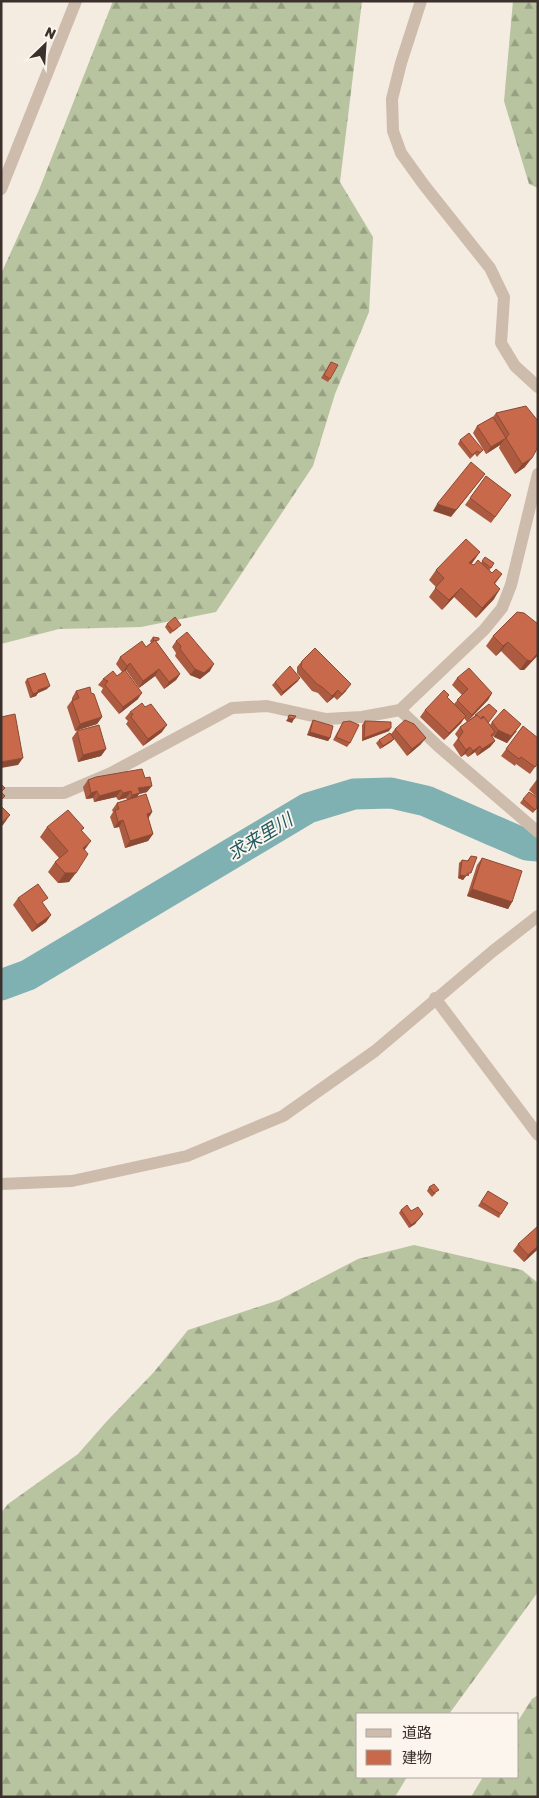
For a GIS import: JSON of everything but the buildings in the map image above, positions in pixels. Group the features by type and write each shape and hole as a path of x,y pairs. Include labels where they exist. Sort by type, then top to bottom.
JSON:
{"street":[{"path":"1,189 76,1"},
{"path":"421,1 401,63 392,99 393,131 401,153 490,268 504,297 501,343 515,366 538,387"},
{"path":"1,793 64,793 111,773 232,708 266,706 326,720 362,717 400,710 484,630 502,608 511,585 538,474"},
{"path":"400,710 438,746 538,832"},
{"path":"1,1184 72,1181 187,1156 283,1116 375,1051 435,998 538,916"},
{"path":"435,998 538,1135"}],"green space":[{"path":"113,1 362,1 340,182 373,237 369,312 335,394 313,466 216,612 141,627 59,629 1,644 1,274 39,190"},
{"path":"513,1 538,1 538,188 529,184 504,101"},
{"path":"414,1245 522,1270 538,1283 538,1592 450,1713 356,1713 356,1778 406,1778 395,1797 1,1797 1,1513 8,1504 78,1454 154,1372 188,1330 279,1300 358,1259"},
{"path":"538,1695 538,1797 471,1797 482,1778 519,1778 519,1719 532,1699"}],"waterway":[{"name":"求来里川","path":"1,985 28,975 308,808 354,794 391,793 426,801 527,845 538,846"}]}
